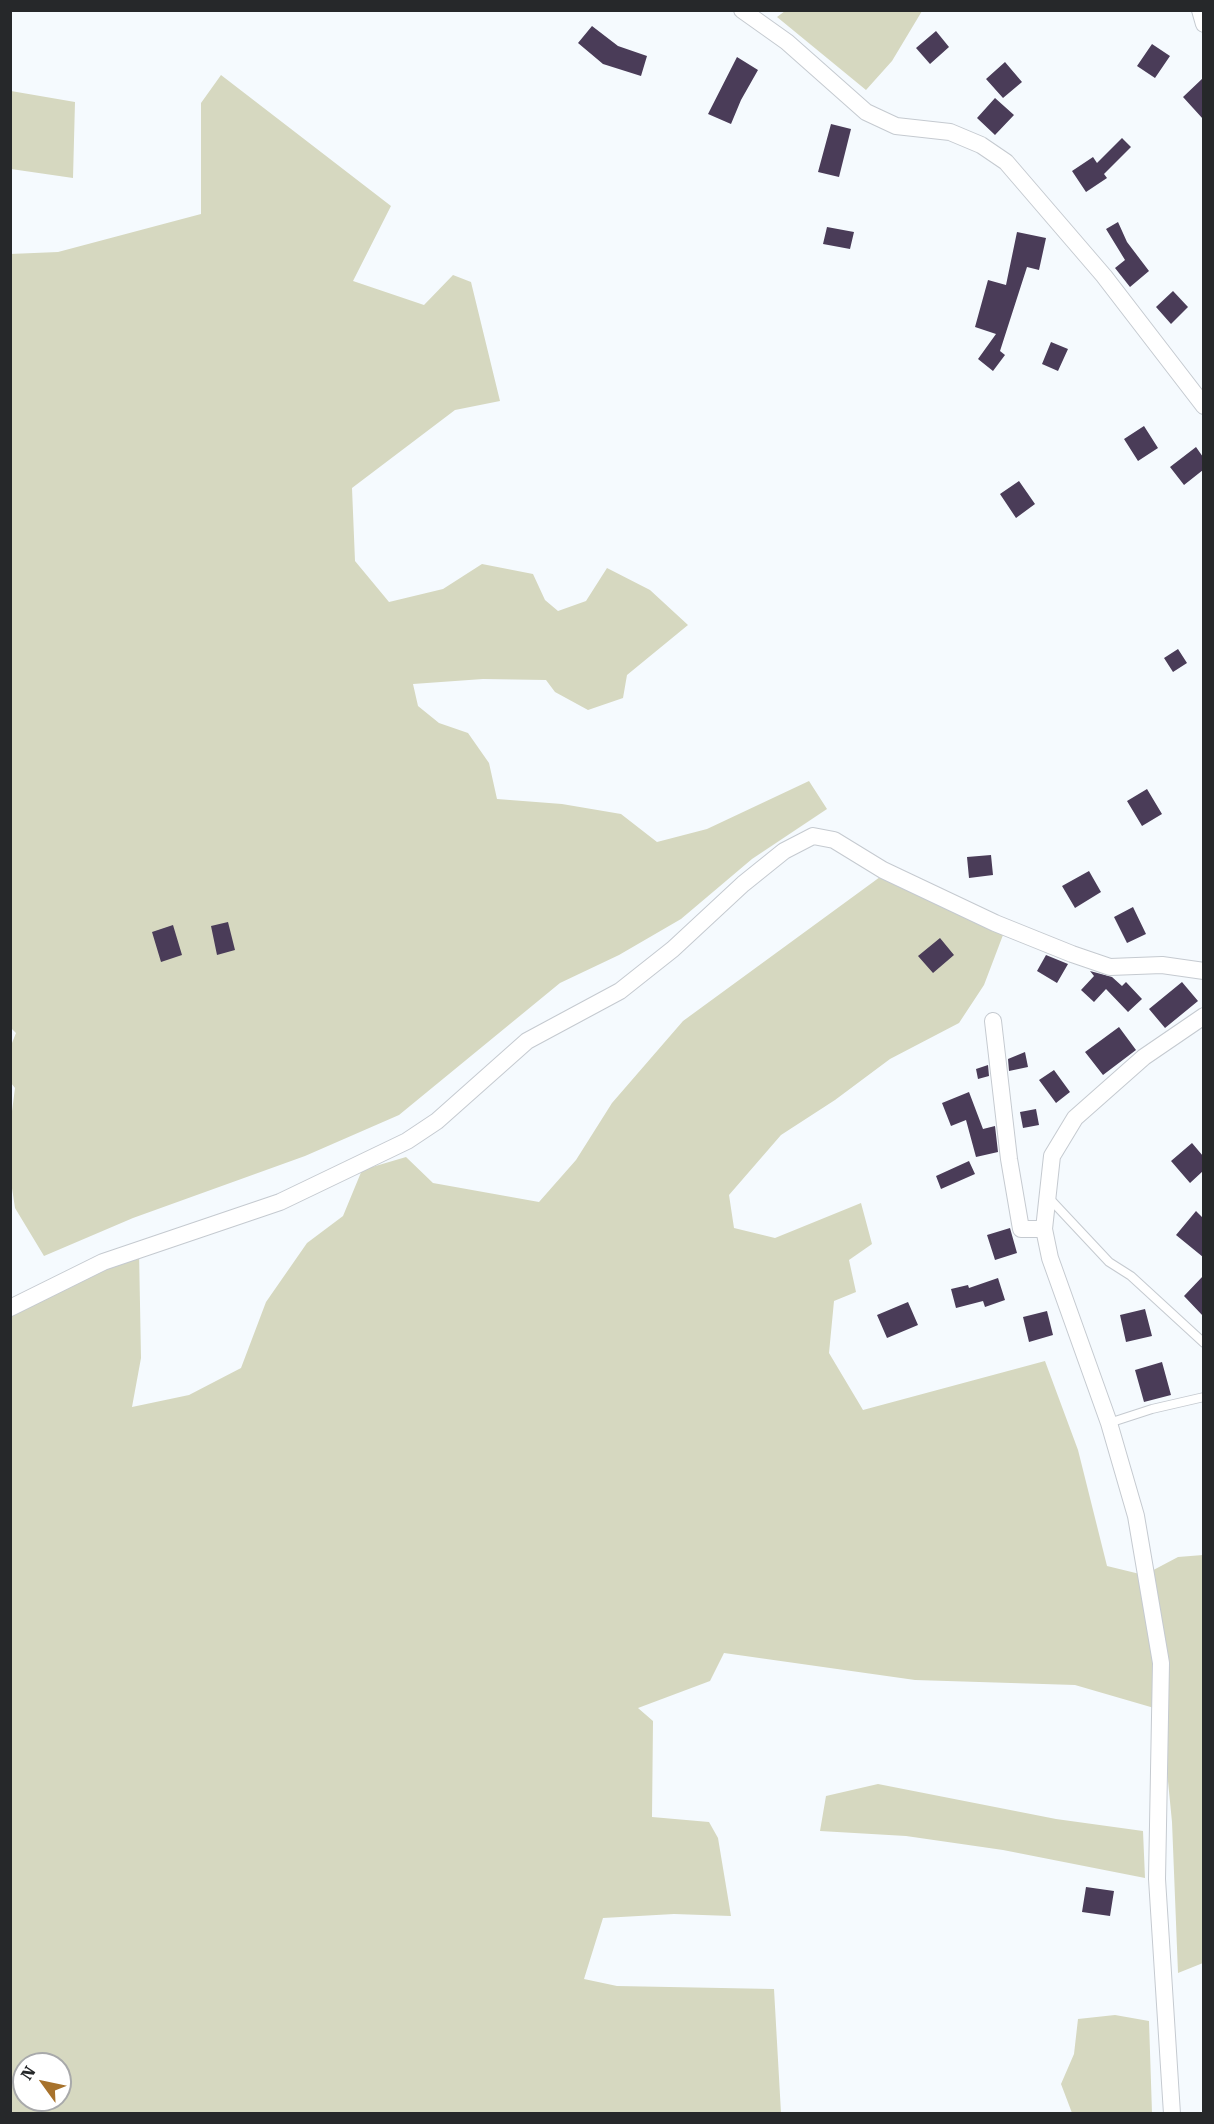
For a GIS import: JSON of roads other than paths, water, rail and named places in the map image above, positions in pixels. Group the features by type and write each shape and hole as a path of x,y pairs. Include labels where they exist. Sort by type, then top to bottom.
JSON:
{"street":[{"path":"1200,10 1203,24"},
{"path":"745,11 787,42 833,86 866,112 896,126 950,132 981,145 1006,162 1104,276 1203,406"},
{"path":"10,1308 103,1262 280,1202 407,1141 437,1121 527,1041 620,991 673,949 743,884 784,851 813,836 834,840 883,870 995,923 1072,954 1110,967 1162,965 1203,971"},
{"path":"1172,2114 1156,1879 1161,1663 1136,1516 1109,1423 1050,1258 1044,1229 1052,1156 1075,1118 1144,1057 1203,1016"},
{"path":"993,1020 1009,1159 1021,1230 1044,1229"}],"lane":[{"path":"1048,1197 1109,1262 1131,1276 1203,1343"},
{"path":"1109,1423 1152,1409 1203,1397"}]}
